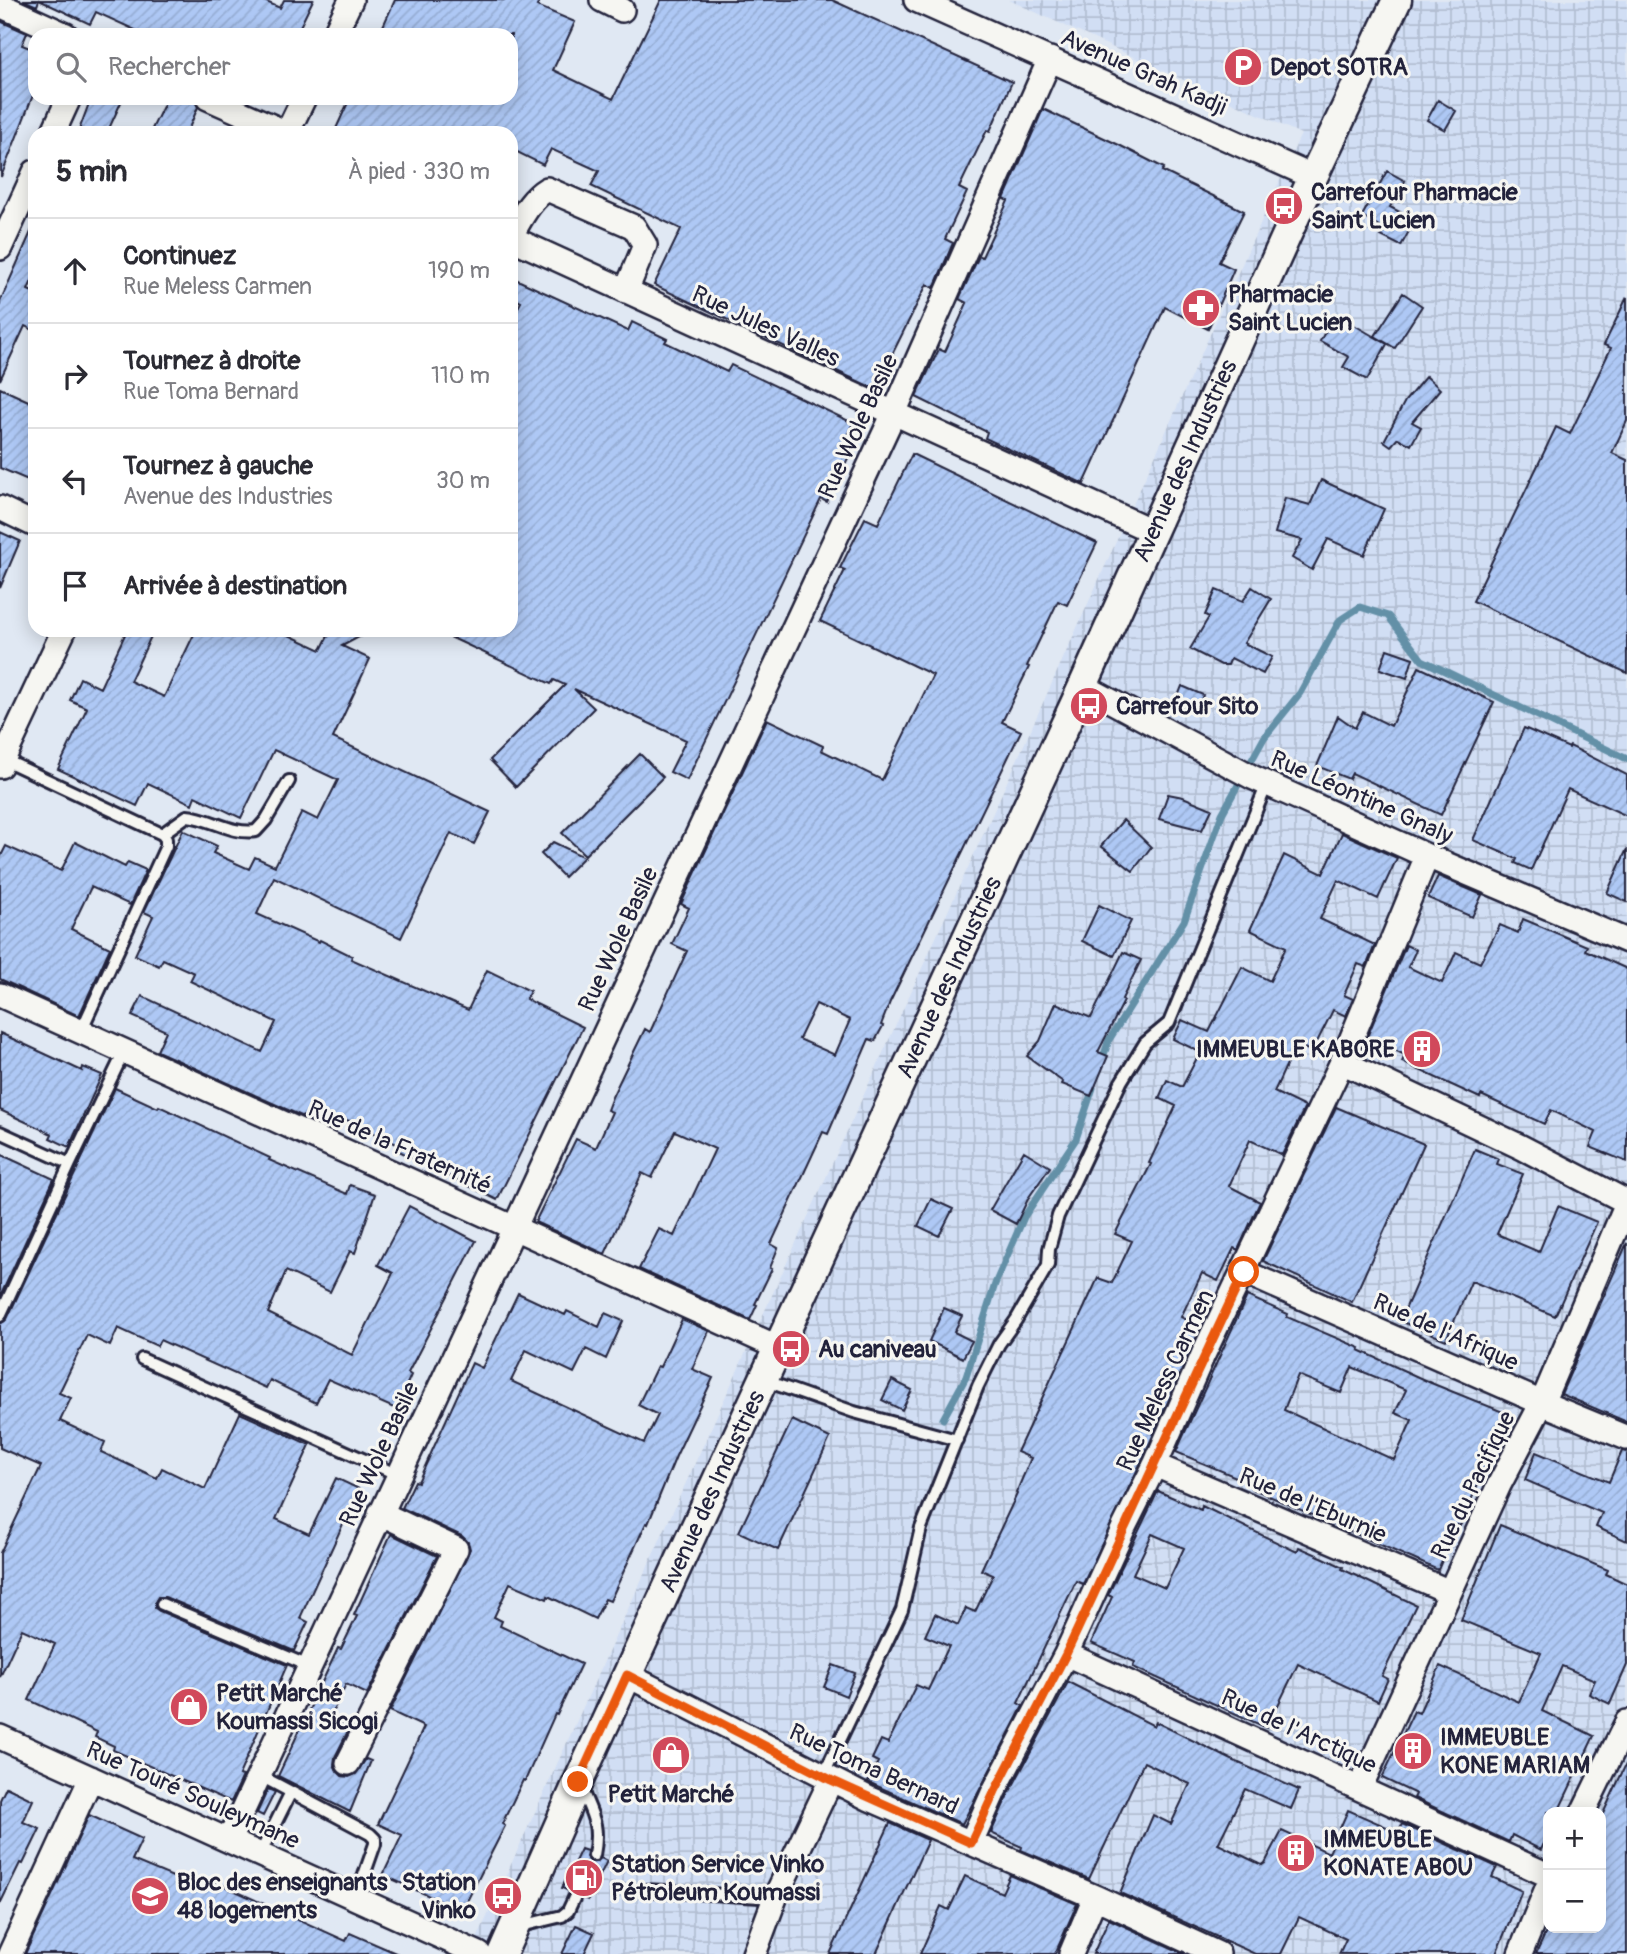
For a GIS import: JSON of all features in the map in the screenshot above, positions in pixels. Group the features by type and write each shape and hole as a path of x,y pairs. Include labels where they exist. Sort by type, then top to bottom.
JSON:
{"street":[{"path":"337,28 351,0"},
{"name":"Avenue Grah Kadji","path":"916,0 1313,177"},
{"name":"Avenue des Industries","path":"502,1954 578,1782 1083,686 1313,177 1397,0"},
{"path":"0,5 51,28"},
{"name":"Rue Wole Basile","path":"229,1840 894,413 1050,59"},
{"path":"56,126 66,105"},
{"path":"224,105 271,126"},
{"path":"290,126 301,105"},
{"path":"0,248 28,187"},
{"path":"518,225 537,195 547,189 634,228 645,245 626,291"},
{"name":"Rue Jules Valles","path":"518,240 1152,531"},
{"path":"0,509 28,521"},
{"path":"2,763 61,637"},
{"name":"Rue Léontine Gnaly","path":"1083,686 1259,780 1427,856 1627,941"},
{"name":"Rue Meless Carmen","path":"971,1843 1066,1654 1124,1527 1156,1465 1203,1355 1342,1062 1427,856"},
{"name":"Rue de la Fraternité","path":"0,995 779,1348"},
{"path":"1342,1062 1521,1147 1627,1203"},
{"name":"Rue du Pacifique","path":"1360,1787 1499,1485 1542,1403 1627,1203"},
{"name":"Rue de l'Afrique","path":"1244,1272 1627,1438"},
{"name":"Rue de l'Eburnie","path":"1156,1465 1450,1592"},
{"path":"348,1763 456,1549 380,1513"},
{"name":"Rue de l'Arctique","path":"1066,1654 1543,1873"},
{"name":"Rue Toma Bernard","path":"627,1675 827,1778 1218,1954"},
{"path":"1585,1807 1627,1722"},
{"name":"Rue Touré Souleymane","path":"0,1737 479,1954"},
{"path":"10,1954 91,1778"},
{"path":"754,1954 827,1778"},
{"path":"1071,1954 1095,1897"},
{"path":"1520,1954 1543,1898"}],"lane":[{"path":"2,763 162,834 166,839 166,846 81,1031"},
{"path":"827,1778 902,1610 921,1528 978,1386 999,1344 1048,1265 1049,1249 1058,1216 1121,1082 1145,1043 1169,1023 1259,780"},
{"path":"162,834 187,816 199,817 243,833 256,831 289,781"},
{"path":"0,1316 124,1052"},
{"path":"0,1132 70,1164"},
{"path":"142,1359 398,1475"},
{"path":"763,1381 854,1412 957,1440"},
{"path":"162,1604 309,1666"},
{"path":"259,1775 375,1839 356,1898"},
{"path":"578,1782 597,1825 594,1855"},
{"path":"260,1854 291,1792"},
{"path":"645,1890 775,1898"},
{"path":"514,1927 562,1916 568,1911 576,1894"}],"shaded area":[{"path":"1009,0 1627,0 1627,1954 470,1954 1301,134"}],"building":[{"path":"23,0 39,0 37,6"},
{"path":"39,0 262,0 280,8 284,0 313,0 299,28 131,28 96,12 90,24"},
{"path":"395,0 540,0 537,6 575,22 553,70 613,99 661,0 832,0 1012,82 990,131 987,130 959,188 967,192 945,239 953,243 934,288 927,284 875,389 654,285 681,229 591,186 599,171 551,149 543,165 518,152 518,126 337,126 347,105 518,105 518,28 382,28"},
{"path":"0,21 27,33 22,45 28,47 29,105 1,177"},
{"path":"1438,100 1456,111 1445,130 1427,120"},
{"path":"88,105 120,105 110,126 81,126"},
{"path":"164,105 197,105 190,126 153,126"},
{"path":"1043,109 1119,145 1164,168 1162,171 1244,211 1219,262 1234,269 1208,329 1165,307 1084,484 985,438 987,432 916,397 939,349 945,352 967,303 959,299 1008,201 1004,199"},
{"path":"1387,171 1405,181 1390,207 1415,220 1401,246 1381,236 1384,229 1362,216"},
{"path":"28,239 28,328 25,326 0,380 0,302"},
{"path":"518,280 628,331 632,322 667,339 665,342 727,372 731,365 853,423 841,449 850,454 827,502 821,499 687,780 670,772 686,740 574,689 594,708 516,787 490,760 565,685 554,680 551,684 450,637 518,637 518,308 521,302 518,300"},
{"path":"1403,293 1422,306 1395,348 1375,336"},
{"path":"1627,297 1627,421 1612,453 1627,460 1627,673 1473,601 1556,427 1570,434 1611,348 1604,345"},
{"path":"1335,314 1387,344 1367,380 1343,367 1349,357 1320,341"},
{"path":"1426,376 1440,389 1412,422 1421,427 1411,445 1398,438 1391,446 1384,441 1405,401"},
{"path":"0,388 28,401 28,480 0,468"},
{"path":"912,454 1097,543 1067,605 1058,601 1027,666 1029,667 1002,722 1021,731 890,1002 881,1025 883,1026 875,1041 869,1039 828,1134 823,1132 771,1244 778,1248 750,1320 639,1269 659,1229 674,1236 715,1149 675,1131 652,1178 642,1173 605,1254 535,1222 576,1139 596,1148 612,1112 607,1110 612,1097 645,1029 650,1032 687,951 672,944 689,908 681,904 767,719 823,746 821,750 882,780 933,675 820,621 845,570 840,568 865,518 878,524","holes":["816,1004 850,1020 835,1055 799,1039"]},
{"path":"1321,480 1384,509 1364,555 1328,539 1312,570 1292,558 1302,540 1275,533 1285,498 1310,505"},
{"path":"0,532 20,541 0,588"},
{"path":"1252,587 1271,599 1244,643 1272,657 1263,674 1231,658 1228,665 1221,665 1190,649 1209,617 1205,615 1216,590 1243,601"},
{"path":"124,637 151,637 130,681 164,697 193,637 293,637 321,650 328,637 359,637 342,646 370,659 333,738 490,812 474,844 451,833 401,938 274,877 257,914 319,942 320,940 352,956 351,959 468,1010 487,970 530,991 526,999 583,1027 497,1200 399,1151 401,1146 341,1117 335,1131 157,1051 166,1031 132,1016 142,996 262,1052 276,1022 190,981 194,973 163,959 159,966 135,955 153,916 144,912 183,830 217,846 213,853 249,869 255,857 275,866 302,812 318,820 338,780 274,750 241,818 195,796 192,804 148,783 137,806 58,769 87,708 70,700 80,678 100,688"},
{"path":"1387,649 1413,658 1407,678 1380,669"},
{"path":"1419,667 1494,702 1441,815 1352,773 1349,779 1317,766 1338,716 1355,728 1363,712 1391,726"},
{"path":"1182,686 1203,695 1196,712 1175,704"},
{"path":"1524,728 1569,748 1570,746 1627,775 1627,816 1568,789 1531,870 1515,863 1517,859 1473,840"},
{"path":"640,754 663,777 585,855 562,833"},
{"path":"1168,794 1212,809 1202,830 1159,819"},
{"path":"1123,820 1151,847 1133,871 1101,846"},
{"path":"1342,833 1397,858 1378,899 1338,880 1320,919 1375,945 1366,967 1358,964 1344,995 1353,999 1346,1016 1333,1010 1312,1052 1296,1044 1274,1092 1305,1107 1282,1155 1250,1140 1229,1186 1260,1202 1238,1250 1234,1248 1218,1281 1202,1273 1181,1317 1201,1327 1083,1584 1076,1581 1018,1703 1023,1706 962,1824 868,1782 878,1762 872,1759 881,1740 888,1743 916,1685 928,1690 949,1646 925,1636 935,1614 958,1625 966,1608 975,1612 993,1575 981,1570 1031,1458 1017,1452 1098,1278 1112,1283 1132,1241 1115,1234 1151,1164 1149,1163 1176,1106 1159,1098 1167,1080 1182,1087 1200,1052 1173,1039 1182,1020 1209,1032 1242,967 1270,981 1286,947 1250,930 1284,855 1323,874"},
{"path":"75,842 125,867 128,862 146,870 130,905 91,887 71,929 110,948 79,1016 0,979 0,858 6,846 61,871"},
{"path":"553,842 584,857 564,877 541,854"},
{"path":"1627,849 1627,902 1607,893"},
{"path":"1438,876 1482,895 1472,917 1428,898"},
{"path":"1099,905 1131,921 1114,956 1082,941"},
{"path":"1523,919 1587,946 1585,950 1627,969 1627,1162 1590,1147 1596,1132 1551,1110 1544,1124 1402,1062 1405,1055 1367,1037 1406,945 1416,950 1408,967 1442,983 1456,952 1480,963 1500,925 1518,933"},
{"path":"1123,952 1141,960 1098,1052 1108,1056 1091,1096 1062,1084 1063,1082 1027,1056 1040,1041 1056,1003 1091,1018"},
{"path":"0,1033 82,1071 83,1067 102,1075 69,1147 50,1138 52,1134 0,1110"},
{"path":"115,1088 347,1194 350,1185 375,1194 355,1253 350,1251 330,1292 286,1271 268,1313 352,1355 393,1273 378,1265 409,1206 476,1241 408,1373 411,1375 396,1409 328,1379 316,1403 270,1380 266,1388 160,1340 157,1346 118,1328 110,1346 87,1335 59,1393 71,1398 60,1421 105,1442 101,1452 157,1478 162,1468 205,1489 240,1413 310,1445 276,1519 309,1534 336,1478 359,1489 300,1618 308,1622 294,1651 165,1597 158,1597 155,1602 155,1608 159,1611 287,1665 239,1775 243,1776 231,1802 113,1750 114,1746 95,1737 97,1732 29,1700 55,1644 22,1629 0,1677 0,1553 41,1466 0,1448 0,1324 7,1319"},
{"path":"1336,1107 1424,1144 1352,1302 1263,1261"},
{"path":"1475,1149 1499,1159 1497,1164 1523,1174 1497,1234 1539,1252 1558,1206 1597,1222 1555,1316 1471,1282 1446,1340 1400,1321"},
{"path":"1024,1151 1050,1167 1029,1197 1016,1224 990,1210"},
{"path":"0,1154 54,1179 0,1297"},
{"path":"931,1199 953,1209 939,1236 918,1226"},
{"path":"1627,1243 1627,1422 1561,1394"},
{"path":"518,1293 565,1315 567,1311 599,1327 605,1313 623,1321 606,1359 586,1349 574,1373 526,1350 511,1381 644,1443 658,1415 638,1405 657,1366 660,1367 682,1319 709,1331 692,1369 713,1378 648,1524 646,1523 610,1601 605,1599 595,1619 548,1596 547,1599 510,1583 494,1617 502,1621 500,1626 581,1664 462,1911 383,1875 402,1835 378,1824 424,1727 390,1711 470,1549 462,1536 402,1508 415,1481 418,1482 472,1363 482,1368"},
{"path":"1247,1296 1431,1383 1508,1414 1438,1570 1251,1488 1253,1484 1176,1452","holes":["1352,1367 1406,1390 1395,1413 1412,1420 1394,1460 1284,1410 1298,1375 1341,1393"]},
{"path":"944,1308 962,1316 954,1332 972,1341 963,1358 929,1341"},
{"path":"892,1380 912,1390 902,1410 882,1400"},
{"path":"792,1420 830,1438 778,1550 739,1532"},
{"path":"1622,1451 1627,1452 1627,1541 1596,1527 1602,1513 1525,1480 1536,1452 1609,1482"},
{"path":"1158,1491 1201,1510 1202,1506 1297,1552 1299,1547 1324,1558 1416,1605 1382,1676 1388,1679 1378,1701 1298,1664 1267,1728 1133,1667 1135,1662 1091,1643 1112,1597 1108,1595","holes":["1152,1534 1184,1548 1165,1588 1133,1574"]},
{"path":"1500,1525 1608,1570 1606,1574 1627,1584 1627,1665 1610,1704 1589,1694 1595,1680 1562,1666 1542,1711 1594,1736 1560,1807 1543,1807 1541,1850 1512,1835 1509,1842 1414,1798 1416,1794 1382,1778 1414,1711 1419,1713 1440,1666 1519,1702 1541,1653 1461,1620"},
{"path":"391,1534 437,1556 367,1694 346,1684 330,1717 350,1727 335,1757 337,1771 342,1776 349,1777 356,1774 366,1759 371,1761 350,1812 278,1776 338,1648 341,1649 357,1616 354,1615"},
{"path":"833,1665 855,1673 846,1696 824,1687"},
{"path":"1068,1682 1154,1726 1156,1722 1299,1790 1291,1809 1245,1789 1218,1844 1262,1865 1282,1831 1329,1853 1348,1810 1398,1832 1402,1824 1497,1867 1492,1877 1522,1891 1496,1954 1339,1954 1346,1939 1299,1917 1281,1954 1255,1954 1120,1893 1153,1815 1171,1824 1190,1784 1144,1762 1089,1879 1021,1850 1022,1847 991,1833 1007,1797"},
{"path":"1627,1762 1627,1954 1536,1954 1546,1933 1606,1933 1606,1807"},
{"path":"6,1787 33,1800 23,1822 40,1829 0,1904 0,1800"},
{"path":"268,1789 275,1792 263,1816 257,1813"},
{"path":"89,1815 142,1839 132,1860 204,1890 209,1879 346,1941 350,1933 398,1954 25,1954"},
{"path":"890,1823 928,1840 876,1954 830,1954"},
{"path":"581,1849 587,1851 586,1857 590,1862 601,1858 607,1861 588,1900 583,1898 583,1890 579,1887 572,1887 569,1891 562,1888"},
{"path":"1010,1875 1077,1904 1055,1954 920,1954 941,1906 949,1910 965,1876 1002,1893"},
{"path":"1109,1919 1185,1954 1093,1954"},
{"path":"576,1925 594,1933 584,1954 562,1954"}],"waterway":[{"path":"1101,1063 1109,1040 1184,921 1222,814 1264,738 1300,693 1340,620 1360,607 1388,616 1422,660 1627,759"},
{"path":"943,1419 966,1377 995,1284 1024,1217 1076,1139 1093,1088"}],"place":[{"name":"Depot SOTRA","path":"1243,67"},
{"name":"Carrefour Pharmacie Saint Lucien","path":"1284,206"},
{"name":"Pharmacie Saint Lucien","path":"1201,308"},
{"name":"Carrefour Sito","path":"1089,706"},
{"name":"IMMEUBLE KABORE","path":"1422,1049"},
{"name":"Au caniveau","path":"791,1349"},
{"name":"Petit Marché Koumassi Sicogi","path":"189,1707"},
{"name":"IMMEUBLE KONE MARIAM","path":"1413,1751"},
{"name":"Petit Marché","path":"671,1755"},
{"name":"IMMEUBLE KONATE ABOU","path":"1296,1853"},
{"name":"Station Service Vinko Pétroleum Koumassi","path":"584,1878"},
{"name":"Bloc des enseignants 48 logements","path":"150,1896"},
{"name":"Station Vinko","path":"503,1896"}],"route":[{"path":"578,1782 627,1675 831,1780 971,1843 1066,1654 1124,1527 1156,1465 1203,1355 1244,1272"}]}
